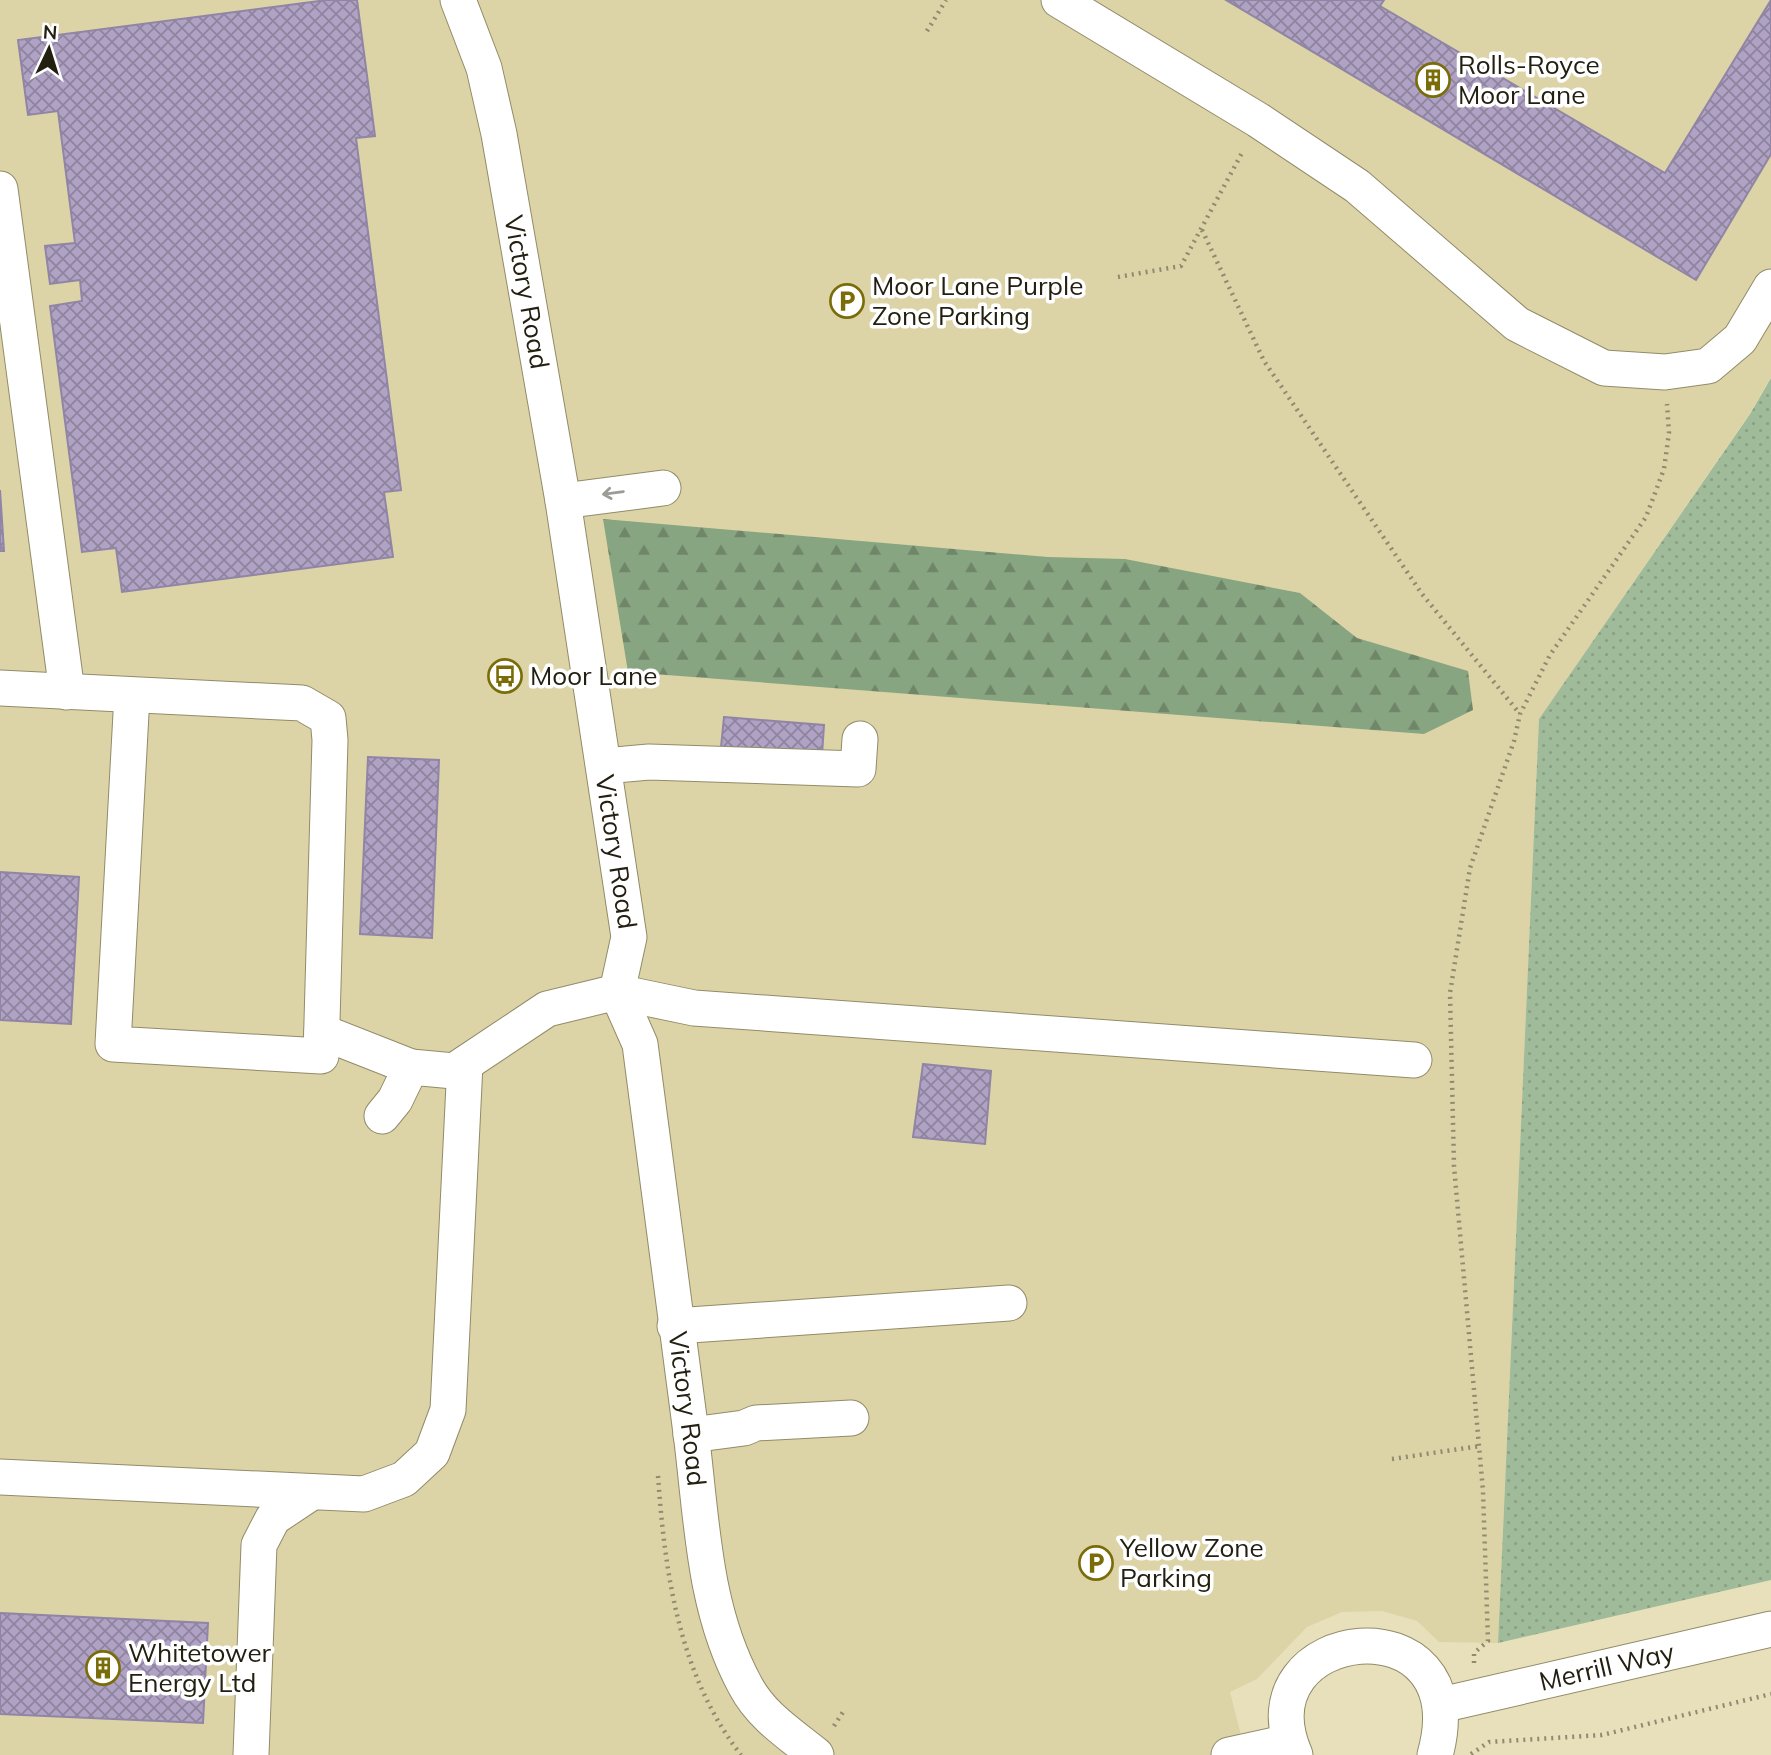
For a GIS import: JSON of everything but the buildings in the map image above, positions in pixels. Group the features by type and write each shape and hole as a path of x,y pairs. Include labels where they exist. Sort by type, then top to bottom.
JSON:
{"street":[{"name":"Victory Road","path":"458,0 484,68 499,135 563,500 629,937 617,992 640,1044 691,1435 701,1541 721,1630 745,1687 765,1715 816,1755"},
{"path":"1059,0 1258,120 1357,186 1517,324 1604,368 1665,372 1707,366 1740,339 1771,287"},
{"path":"0,189 67,692"},
{"path":"563,500 663,488"},
{"path":"0,688 302,703 328,718 330,740 321,1056 113,1044 132,695"},
{"path":"604,766 649,762 858,769 860,739"},
{"path":"321,1032 411,1067 454,1071 547,1009 617,992 694,1008 1414,1060"},
{"path":"0,1478 365,1494 404,1479 432,1453 448,1410 465,1064"},
{"path":"382,1116 395,1100 411,1067"},
{"path":"675,1326 1009,1303"},
{"path":"691,1435 756,1423 851,1418"},
{"path":"251,1755 259,1545 273,1518 312,1492"},
{"name":"Merrill Way","path":"1456,1700 1771,1629"},
{"path":"1229,1755 1292,1748 1288,1708 1300,1677 1316,1661 1335,1650 1357,1644 1380,1645 1401,1653 1419,1666 1432,1684 1456,1700 1442,1730 1435,1755"}],"path":[{"path":"927,31 946,0"},
{"path":"1118,277 1181,266 1258,120"},
{"path":"1202,230 1264,361 1422,594 1520,714"},
{"path":"1456,1700 1474,1653 1488,1642 1480,1446 1454,1166 1450,993 1470,868 1514,741 1520,714 1550,655 1647,517 1664,468 1669,433 1665,372"},
{"path":"1392,1459 1480,1446"},
{"path":"1470,1755 1489,1742 1602,1735 1771,1694"}],"shaded area":[{"path":"0,0 1771,0 1771,377 1750,413 1539,719 1498,1643 1439,1642 1417,1621 1382,1611 1342,1612 1307,1627 1257,1679 1230,1692 1246,1755 0,1755"}],"green space":[{"path":"1771,378 1771,1580 1498,1643 1539,719 1750,414"},
{"path":"603,519 1048,557 1125,559 1300,593 1357,638 1468,671 1473,710 1424,734 628,672"}],"place":[{"name":"Rolls-Royce Moor Lane","path":"1433,80"},
{"name":"Moor Lane Purple Zone Parking","path":"847,301"},
{"name":"Moor Lane","path":"505,676"},
{"name":"Yellow Zone Parking","path":"1096,1563"},
{"name":"Whitetower Energy Ltd","path":"103,1668"}]}
